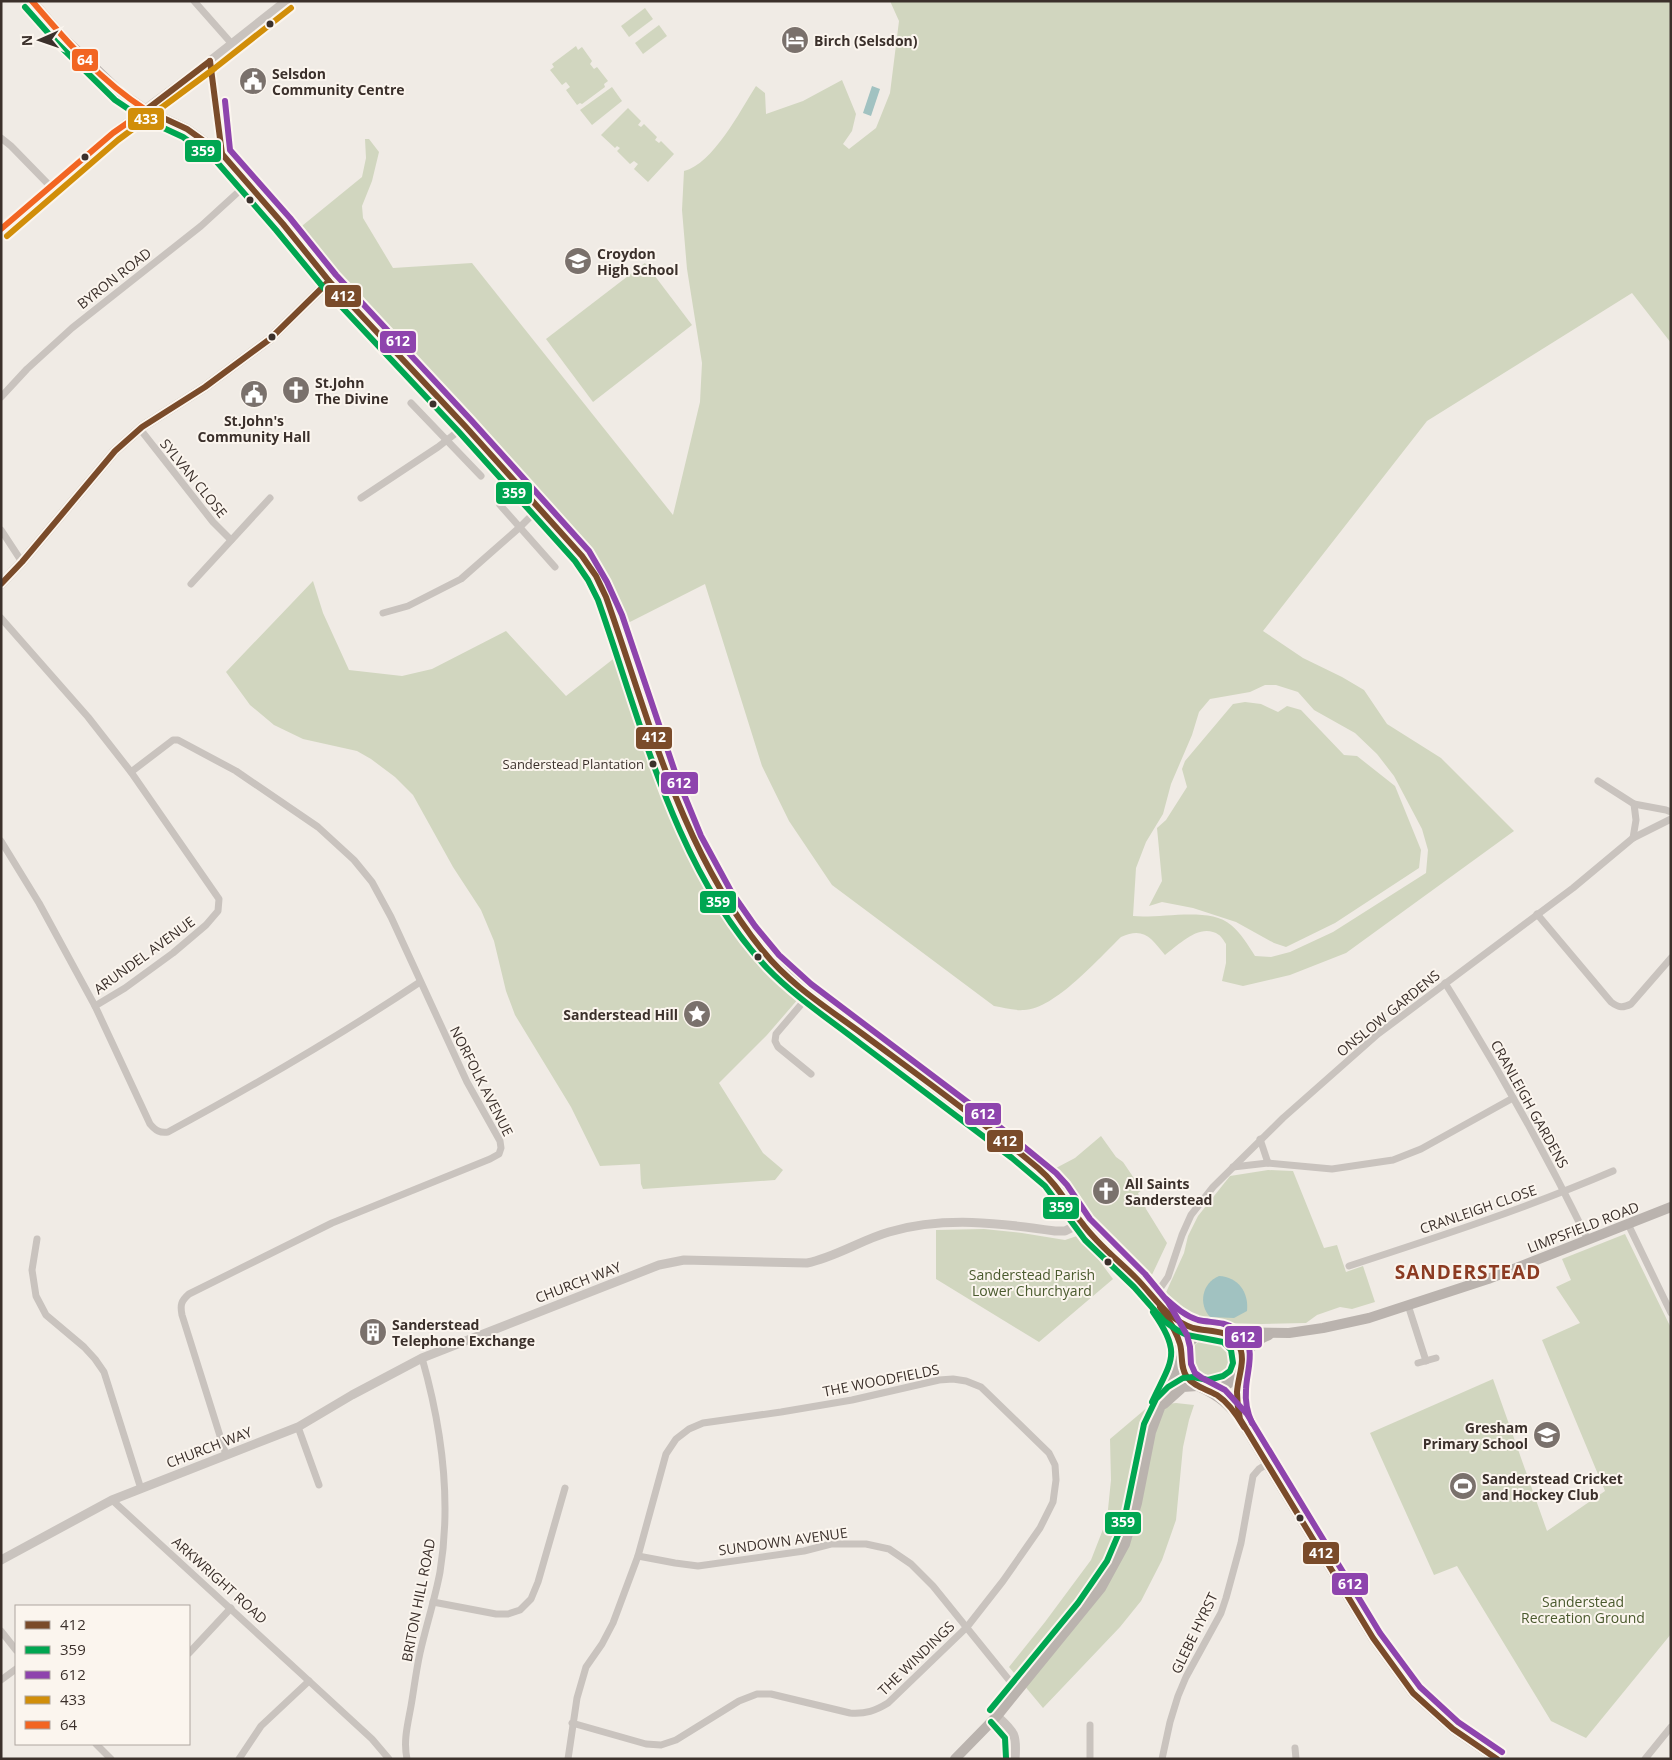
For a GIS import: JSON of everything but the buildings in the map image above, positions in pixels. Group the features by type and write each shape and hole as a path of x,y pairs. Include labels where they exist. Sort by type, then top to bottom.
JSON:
{"main road":[{"path":"32,1 63,37 121,94 146,110 187,129 222,154 283,224 329,281 466,426 582,556 596,576 617,628 665,772 683,817 708,871 742,923 764,952 783,972 810,994 1022,1155 1054,1183 1081,1223 1151,1294 1159,1305 1174,1328 1186,1376 1199,1387 1224,1401 1240,1419 1373,1638 1413,1693 1453,1729 1498,1759"},
{"path":"1,584 22,562 115,451 140,429 205,387 270,339 329,281"},
{"name":"LIMPSFIELD ROAD","path":"1219,1332 1288,1333 1344,1324 1488,1279 1671,1207"},
{"path":"1159,1305 1188,1326 1219,1332 1233,1338 1237,1343 1242,1359 1237,1395 1240,1419"},
{"path":"955,1759 997,1716 1101,1588 1125,1544 1138,1503 1151,1432 1167,1390 1176,1374 1182,1354 1195,1337 1202,1333 1219,1332"},
{"name":"LIMPSFIELD ROAD","path":"1240,1368 1249,1348 1255,1342 1260,1338 1275,1333"},
{"path":"1160,1407 1183,1387 1218,1388 1225,1386 1234,1380 1240,1368"}],"street":[{"path":"194,1 232,44"},
{"path":"1,229 113,133 210,62 286,1"},
{"path":"210,62 222,154"},
{"path":"1,138 12,146 51,187"},
{"name":"BYRON ROAD","path":"1,397 27,369 72,328 201,226 247,184"},
{"path":"412,403 481,476"},
{"path":"360,498 466,426"},
{"name":"SYLVAN CLOSE","path":"140,429 201,508 231,540"},
{"name":"SYLVAN CLOSE","path":"191,584 270,498"},
{"path":"500,505 555,567"},
{"path":"383,613 408,606 461,579 540,508"},
{"path":"1,530 22,562"},
{"name":"ARUNDEL AVENUE","path":"1,618 88,717 131,772 219,899 218,911 206,925 173,953 125,988 95,1006 150,1124 155,1129 161,1132 168,1132 206,1112 352,1027 420,982"},
{"name":"NORFOLK AVENUE","path":"131,772 173,740 178,740 236,771 318,827 354,860 372,882 391,917 467,1082 500,1141 501,1148 499,1154 332,1223 256,1259 189,1294 183,1299 181,1303 182,1315 226,1455"},
{"path":"1598,781 1634,804 1671,812"},
{"path":"1633,838 1636,820 1634,804"},
{"name":"ONSLOW GARDENS","path":"1151,1294 1161,1287 1168,1277 1191,1215 1213,1187 1260,1139 1378,1034 1573,888 1633,838 1671,819"},
{"path":"1,841 44,911 95,1006"},
{"path":"1537,914 1611,1002 1618,1007 1625,1007 1631,1004 1671,958"},
{"name":"CRANLEIGH GARDENS","path":"1445,983 1513,1098 1565,1192 1588,1240"},
{"path":"810,994 776,1034 775,1041 778,1047 811,1074"},
{"path":"1232,1167 1268,1163 1332,1169 1393,1160 1421,1149 1513,1098"},
{"path":"1260,1139 1268,1163"},
{"name":"CRANLEIGH CLOSE","path":"1349,1266 1433,1239 1565,1192 1613,1171"},
{"name":"CHURCH WAY","path":"112,1500 298,1427 400,1368 422,1358 659,1265 684,1260 808,1263 825,1260 889,1232 934,1223 984,1222 1065,1231 1081,1223"},
{"path":"1628,1224 1671,1313"},
{"path":"37,1239 32,1270 36,1296 46,1315 84,1347 104,1372 141,1489"},
{"path":"1408,1305 1426,1361"},
{"name":"BRITON HILL ROAD","path":"406,1759 406,1736 420,1656 440,1573 444,1542 445,1478 439,1428 422,1358"},
{"path":"1418,1364 1436,1358"},
{"name":"THE WOODFIELDS","path":"568,1759 572,1723 586,1667 602,1644 613,1623 638,1556 666,1454 676,1439 689,1429 703,1423 852,1400 939,1380 953,1379 966,1381 981,1387 1049,1452 1055,1466 1056,1480 1053,1502 1040,1528 1003,1581 967,1626"},
{"path":"298,1427 319,1485"},
{"name":"GLEBE HYRST","path":"1162,1759 1170,1722 1183,1684 1214,1628 1224,1604 1241,1543 1253,1476 1267,1464"},
{"path":"433,1602 496,1614 508,1614 520,1610 531,1599 538,1582 565,1488"},
{"path":"1,1560 112,1500"},
{"name":"ARKWRIGHT ROAD","path":"112,1500 372,1739 389,1759"},
{"name":"SUNDOWN AVENUE","path":"638,1556 698,1566 804,1551 831,1544 866,1544 889,1549 912,1564 933,1586 1018,1691"},
{"path":"1,1553 14,1552"},
{"path":"190,1652 231,1608"},
{"name":"THE WINDINGS","path":"572,1723 646,1744 662,1745 676,1740 739,1701 756,1694 771,1694 850,1713 863,1714 875,1711 888,1703 967,1626"},
{"path":"1,1631 4,1639 15,1649"},
{"path":"1,1680 15,1670"},
{"path":"238,1759 261,1726 309,1681"},
{"path":"997,1716 1010,1727 1016,1738 1015,1759"},
{"path":"1090,1725 1090,1759"},
{"path":"1645,1759 1671,1727"},
{"path":"97,1745 111,1759"},
{"path":"1295,1748 1296,1759"}],"green space":[{"name":"Birch (Selsdon)","path":"890,1 1671,1 1671,343 1632,293 1427,421 1263,631 1303,658 1364,690 1387,724 1441,758 1514,831 1346,953 1290,975 1243,986 1222,981 1226,963 1226,944 1219,935 1205,931 1197,933 1165,955 1147,936 1136,933 1129,934 1121,937 1076,981 1049,1001 1024,1010 994,1006 832,885 789,821 762,766 705,584 626,624 612,584 592,551 297,230 362,177 366,158 365,139 369,139 379,152 372,181 362,206 363,218 393,268 472,263 673,515 700,402 702,363 687,269 682,210 684,171 695,166 715,148 734,122 756,86 765,93 766,114 803,101 842,80 856,114 852,131 843,144 849,149 876,128 890,93 899,21","holes":["1265,685 1276,685 1298,692 1314,710 1355,733 1377,754 1394,776 1422,829 1428,850 1426,873 1333,932 1290,952 1271,957 1255,956 1238,932 1222,919 1211,916 1184,914 1133,916 1136,868 1146,842 1163,814 1171,784 1192,735 1199,712 1210,699 1250,692"]},
{"path":"645,8 653,19 629,37 621,26"},
{"path":"659,25 667,36 643,54 635,43"},
{"path":"576,46 578,50 582,47 592,61 590,64 594,69 597,67 608,81 604,84 605,87 582,104 577,105 566,90 570,87 566,82 562,85 550,70 554,67 552,64"},
{"path":"612,87 622,101 592,125 580,110"},
{"path":"628,108 641,121 638,125 641,127 644,124 657,137 655,140 659,143 661,141 674,154 648,182 634,169 638,164 634,161 630,164 617,151 620,148 617,146 615,148 601,135"},
{"path":"645,263 692,325 593,402 546,339"},
{"name":"Sanderstead Plantation","path":"313,581 323,613 349,670 402,676 432,669 506,631 566,696 617,656 656,778 700,875 735,928 760,960 799,998 767,1035 719,1083 763,1153 783,1170 775,1180 643,1189 640,1164 600,1166 571,1107 515,1015 506,991 494,941 481,910 453,867 413,795 395,777 357,751 303,739 274,725 250,705 226,672"},
{"path":"1245,702 1261,704 1278,712 1287,706 1301,710 1344,755 1357,756 1395,786 1421,850 1419,868 1335,923 1286,947 1274,943 1236,922 1193,908 1162,902 1149,906 1162,881 1157,828 1166,820 1187,787 1182,769 1185,761 1233,704"},
{"path":"1101,1136 1116,1157 1123,1162 1142,1190 1138,1193 1140,1198 1142,1198 1146,1209 1167,1243 1150,1279 1116,1246 1117,1239 1112,1235 1105,1235 1093,1221 1061,1176 1063,1174 1056,1168 1075,1158"},
{"path":"1268,1170 1293,1171 1324,1248 1337,1245 1346,1272 1363,1266 1375,1302 1352,1309 1340,1307 1317,1315 1306,1323 1261,1324 1228,1323 1187,1317 1175,1310 1163,1299 1198,1216 1230,1176"},
{"name":"Sanderstead Parish Lower Churchyard","path":"984,1229 1065,1240 1080,1235 1113,1279 1039,1342 936,1279 936,1230"},
{"name":"Sanderstead Recreation Ground","path":"1625,1234 1671,1328 1671,1634 1586,1738 1551,1721 1457,1566 1434,1575 1370,1433 1493,1379 1547,1531 1605,1491 1542,1340 1580,1323 1556,1287 1571,1280 1562,1259"},
{"path":"1215,1338 1227,1344 1232,1351 1232,1369 1227,1376 1220,1381 1207,1382 1199,1379 1192,1372 1189,1356 1192,1348 1199,1341"},
{"path":"1176,1403 1194,1405 1183,1447 1176,1520 1162,1560 1141,1601 1120,1627 1043,1708 1009,1667 1091,1560 1107,1519 1111,1480 1110,1439 1149,1406"}],"water":[{"path":"872,86 880,89 871,116 863,113"},
{"path":"1219,1276 1232,1279 1241,1287 1246,1298 1247,1311 1234,1318 1210,1317 1206,1312 1203,1300 1204,1294 1213,1279"}],"transit line":[{"name":"64","path":"32,1 99,74 146,110"},
{"name":"359","path":"25,7 57,43 115,100 142,118 183,137 216,161 323,287 459,432 575,561 588,580 598,600 664,794 685,841 708,887 735,929 767,968 801,998 1012,1158 1045,1186 1085,1240 1134,1287 1164,1321 1187,1335 1223,1342 1231,1350 1233,1363 1230,1371 1223,1376 1208,1380 1193,1377 1183,1378 1168,1387 1156,1399 1144,1424 1124,1521 1107,1561 1078,1603 990,1710"},
{"name":"433","path":"7,236 118,140 215,68 291,8"},
{"name":"412","path":"210,61 222,154"},
{"name":"412","path":"146,110 210,61"},
{"name":"612","path":"225,101 230,150 290,218 336,275 471,420 589,551 607,582 622,615 676,775 701,836 732,893 755,926 779,955 811,984 990,1119 1056,1173 1067,1185 1090,1219 1145,1274 1168,1302 1187,1335 1191,1364 1195,1373 1225,1390 1247,1414 1380,1633 1420,1687 1458,1722 1502,1752"},
{"name":"412","path":"146,110 187,129 222,154 283,224 329,281 465,426 582,556 596,576 606,597 653,735 688,826 709,870 734,911 763,951 785,975 810,996 952,1100 1045,1174 1094,1238 1172,1316 1190,1327 1223,1333 1234,1339 1241,1349 1242,1355 1237,1392 1240,1419 1373,1638 1413,1693 1453,1729 1497,1759"},
{"name":"64","path":"1,229 113,133 146,110"},
{"name":"412","path":"1,584 22,562 115,451 142,427 205,387 270,339 329,281"},
{"name":"612","path":"1166,1299 1189,1316 1198,1320 1231,1326 1247,1342 1250,1357 1246,1398 1252,1423"},
{"name":"412","path":"1160,1307 1172,1325 1178,1339 1181,1348 1183,1370 1187,1377 1197,1386 1221,1398 1239,1418 1244,1427"},
{"name":"359","path":"1152,1402 1169,1367 1171,1357 1168,1338 1153,1312"},
{"name":"359","path":"991,1722 1005,1738 1006,1758"}],"place":[{"name":"Birch (Selsdon)","path":"795,40"},
{"name":"Selsdon Community Centre","path":"253,81"},
{"name":"Croydon High School","path":"578,261"},
{"name":"St.John The Divine","path":"296,390"},
{"name":"St.John's Community Hall","path":"254,394"},
{"name":"Sanderstead Plantation","path":"653,764"},
{"name":"Sanderstead Hill","path":"697,1014"},
{"name":"All Saints Sanderstead","path":"1106,1191"},
{"name":"Sanderstead Telephone Exchange","path":"373,1332"},
{"name":"Gresham Primary School","path":"1547,1435"},
{"name":"Sanderstead Cricket and Hockey Club","path":"1463,1486"}],"district":[{"name":"SANDERSTEAD","path":"1468,1272"}]}
